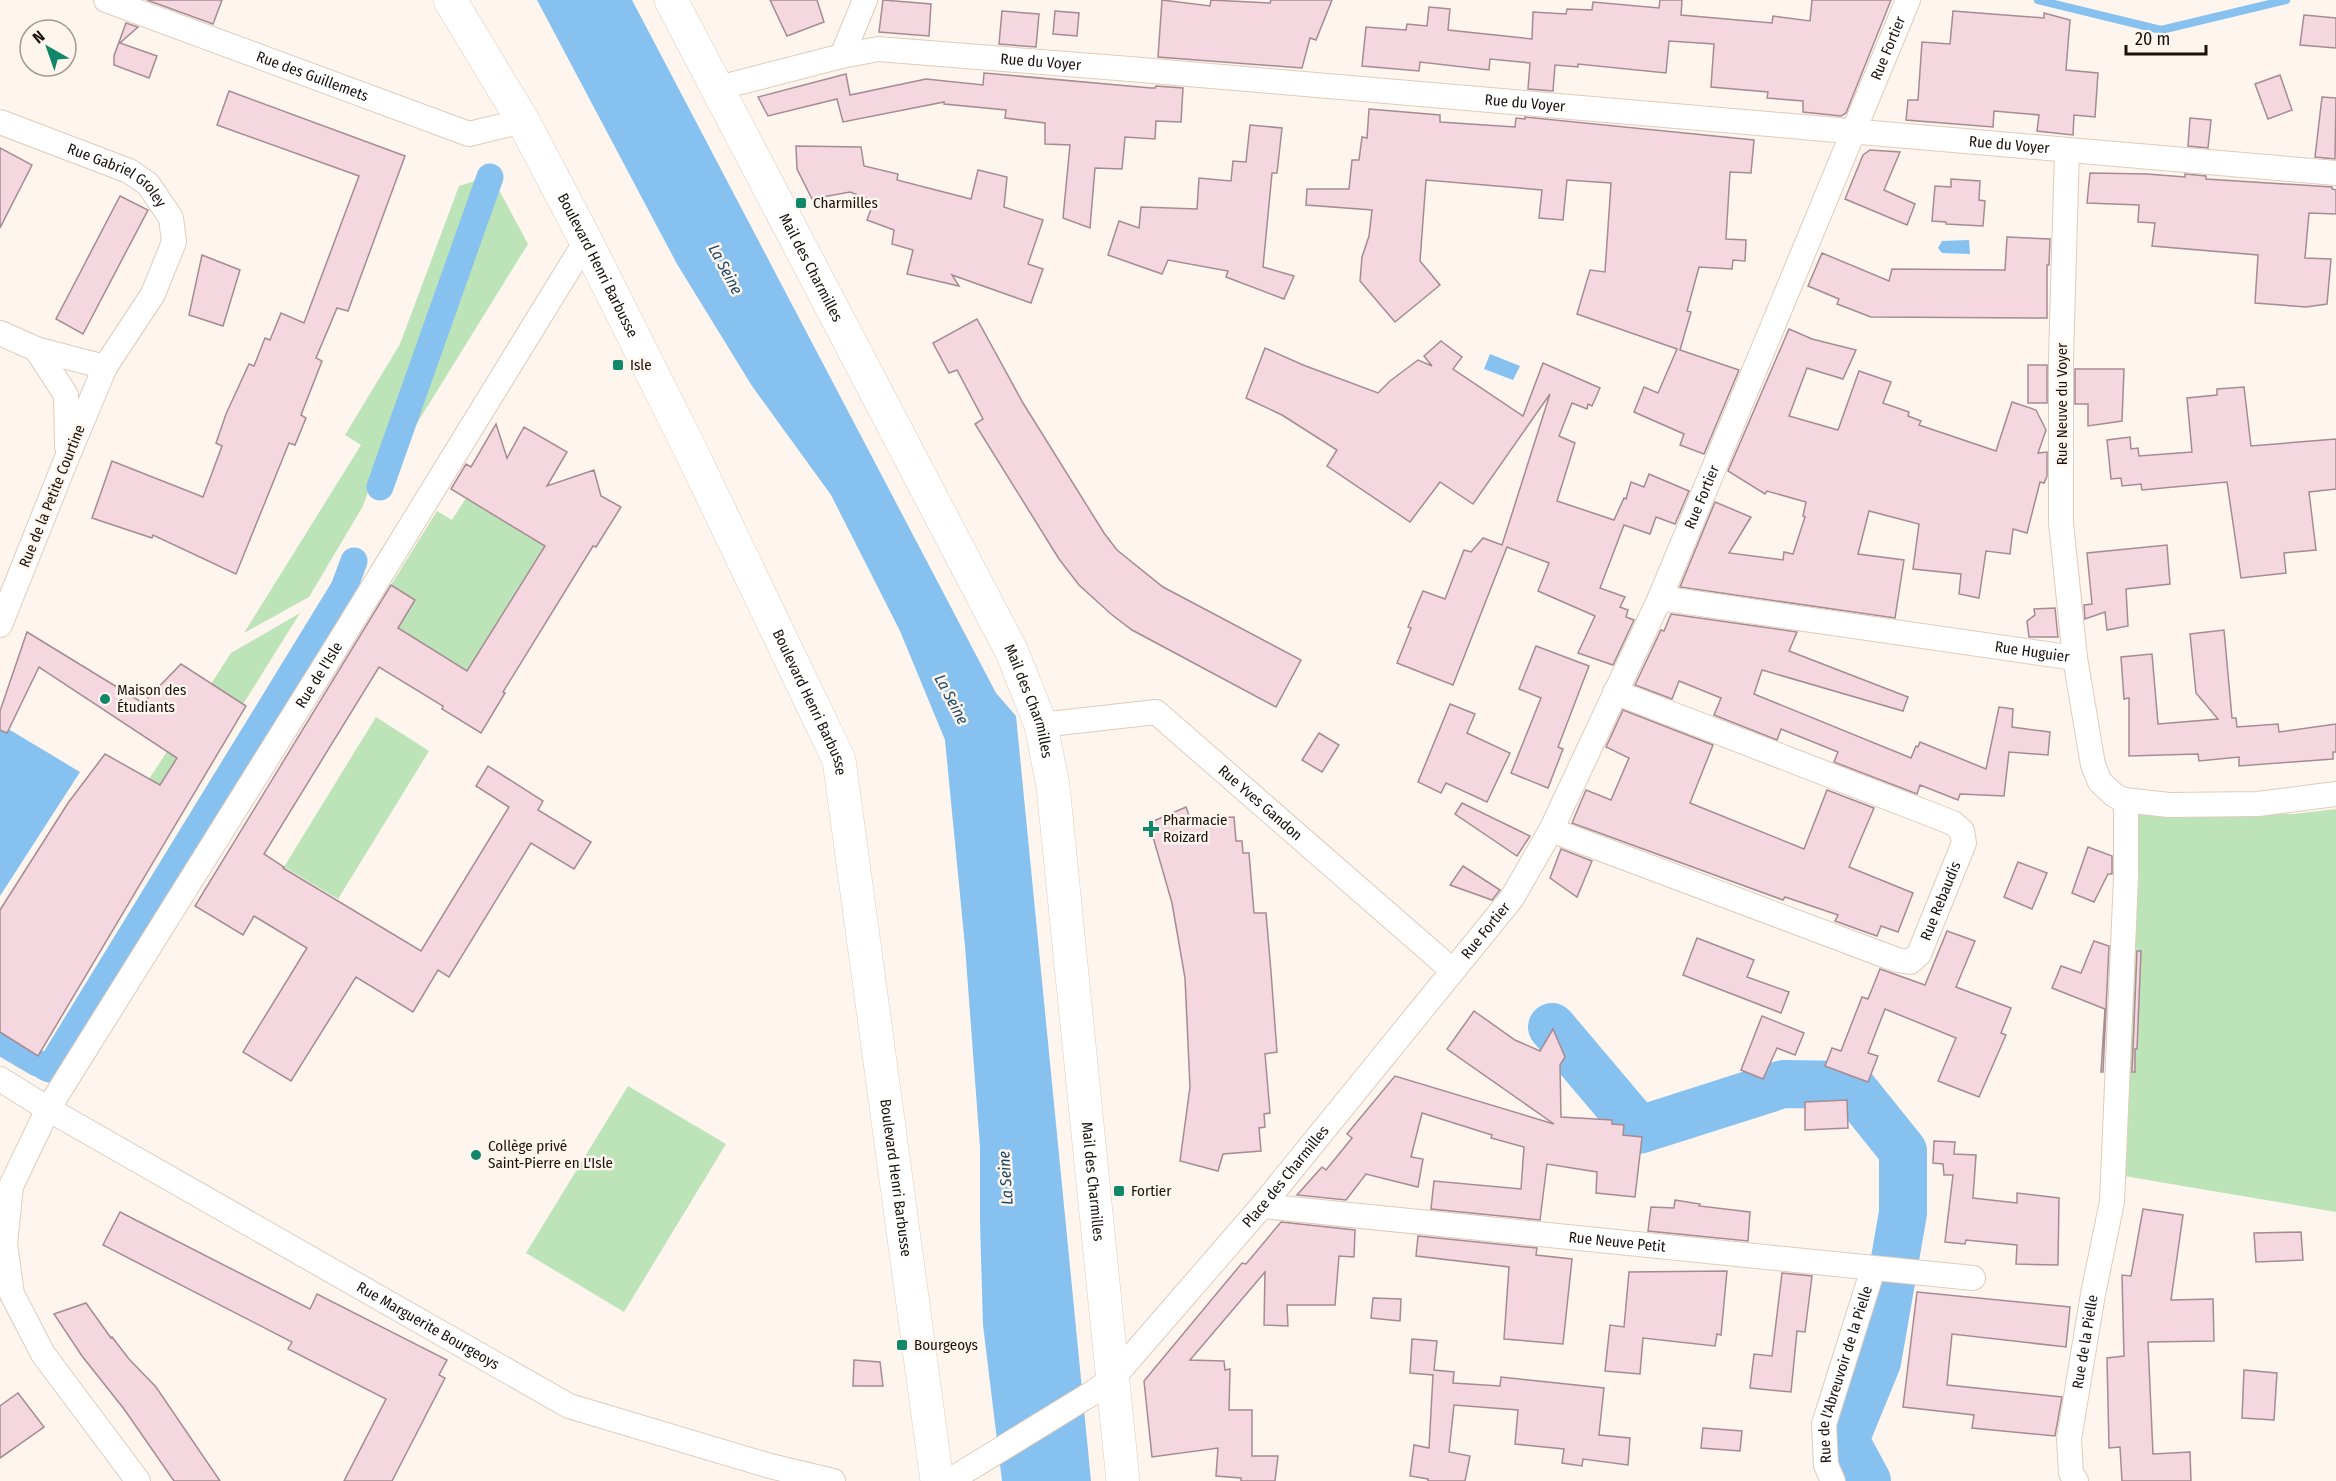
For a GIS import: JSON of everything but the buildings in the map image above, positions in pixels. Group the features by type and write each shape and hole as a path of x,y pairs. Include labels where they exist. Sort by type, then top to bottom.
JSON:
{"main road":[{"name":"Boulevard Henri Barbusse","path":"450,0 523,121 586,241 689,447 839,760 946,1480"},
{"name":"Mail des Charmilles","path":"671,0 1012,652 1041,725 1053,786 1123,1481"}],"street":[{"name":"Rue des Guillemets","path":"106,0 469,134 523,121"},
{"path":"842,56 866,0"},
{"name":"Rue Fortier","path":"1452,970 1512,898 1551,830 1659,598 1855,132 1908,0"},
{"name":"Rue du Voyer","path":"718,88 878,49 2336,173"},
{"name":"Rue Gabriel Groley","path":"0,122 129,171 148,184 171,218 174,242 157,285 105,367"},
{"name":"Rue Neuve du Voyer","path":"2067,150 2061,359 2061,523 2075,658"},
{"name":"Rue de l'Isle","path":"138,1481 43,1354 12,1294 5,1244 11,1186 48,1109 586,241"},
{"path":"0,333 36,349 105,367"},
{"path":"36,349 66,395 68,455"},
{"name":"Rue de la Petite Courtine","path":"0,625 105,367"},
{"name":"Rue Huguier","path":"1659,598 2075,658 2093,765 2100,782 2112,794 2126,800 2169,805 2258,804 2336,794"},
{"name":"Rue Rebaudis","path":"1551,830 1897,960 1910,962 1919,954 1964,843 1962,831 1953,823 1615,692"},
{"name":"Rue Yves Gandon","path":"1041,725 1156,711 1452,970"},
{"name":"Rue de la Pielle","path":"2076,1481 2072,1473 2069,1439 2093,1294 2112,1202 2126,877 2126,800"},
{"name":"Place des Charmilles","path":"946,1480 1078,1402 1113,1378 1262,1206 1452,970"},
{"name":"Rue Marguerite Bourgeoys","path":"0,1079 48,1109 569,1406 768,1473 833,1481"},
{"name":"Rue Neuve Petit","path":"1262,1206 1972,1278"},
{"name":"Rue de l'Abreuvoir de la Pielle","path":"1833,1481 1826,1465 1824,1424 1877,1269"}],"green space":[{"path":"478,180 363,506 309,597 244,633 361,445 345,435 400,344 459,186"},
{"path":"499,190 528,244 403,446"},
{"path":"466,498 545,546 467,671 398,628 415,600 391,585 437,511 452,520"},
{"path":"300,613 174,815 140,793 231,653"},
{"path":"376,717 429,751 338,899 284,867"},
{"path":"2336,809 2336,1212 2118,1175 2134,815 2293,814"},
{"path":"628,1086 726,1144 624,1312 526,1253"}],"water":[{"name":"La Seine","path":"537,0 632,0 996,693 1016,716 1091,1481 1002,1481 983,1325 980,1147 965,946 945,740 900,631 831,495 752,386 677,264"},
{"path":"1969,240 1970,254 1942,253 1938,248 1942,241"},
{"path":"1490,354 1520,366 1513,380 1484,369"},
{"path":"0,724 80,772 0,896"}],"waterway":[{"path":"2038,0 2161,30 2286,0"},
{"path":"380,487 490,177"},
{"path":"45,1067 49,1069 344,588 354,561"},
{"path":"1552,1027 1639,1130 1783,1084 1850,1085 1903,1151 1903,1213 1877,1362 1845,1440 1867,1481"},
{"path":"0,1041 37,1063"}],"place":[{"name":"Charmilles","path":"801,203"},
{"name":"Isle","path":"618,365"},
{"name":"Maison des Étudiants","path":"105,699"},
{"name":"Pharmacie Roizard","path":"1151,829"},
{"name":"Collège privé Saint-Pierre en L'Isle","path":"476,1155"},
{"name":"Fortier","path":"1119,1191"},
{"name":"Bourgeoys","path":"902,1345"}]}
